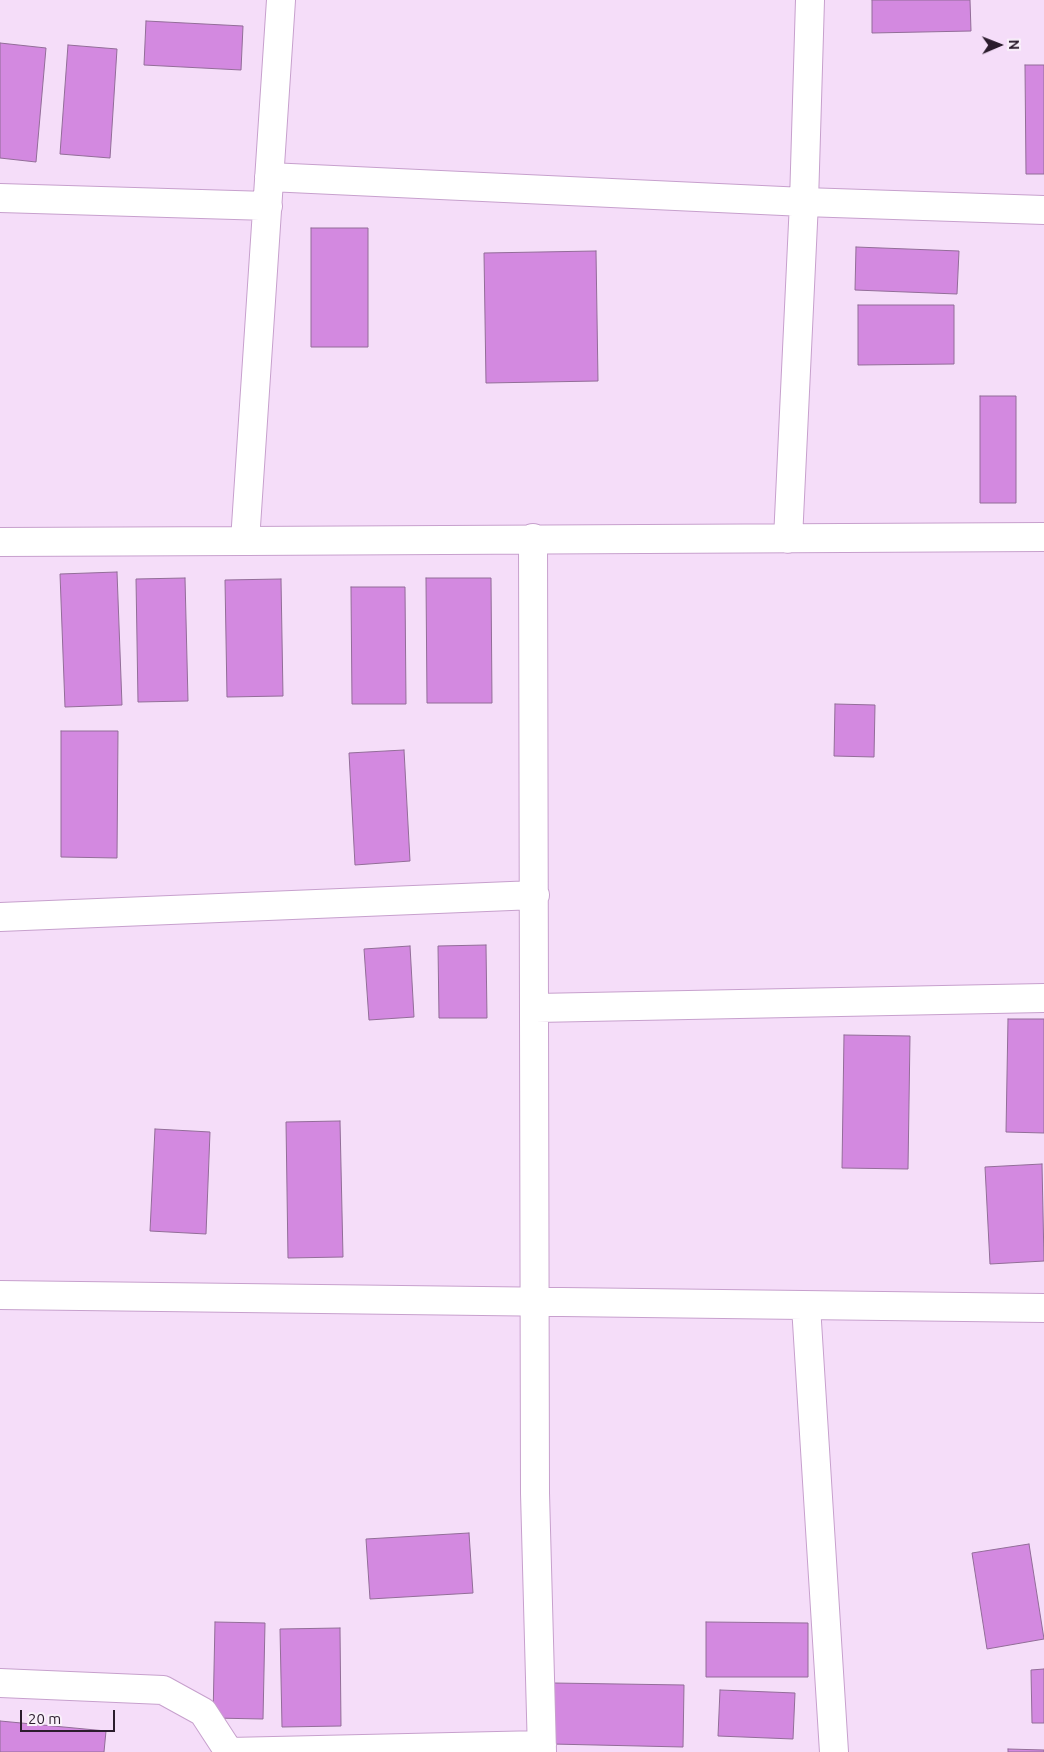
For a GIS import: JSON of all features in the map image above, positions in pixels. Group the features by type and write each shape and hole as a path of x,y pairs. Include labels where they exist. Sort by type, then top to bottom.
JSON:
{"street":[{"path":"245,541 281,0"},
{"path":"788,539 804,202 810,0"},
{"path":"269,177 804,202 1044,210"},
{"path":"0,198 268,206"},
{"path":"0,542 1044,537"},
{"path":"0,1683 163,1690 202,1712 229,1752 542,1749 535,1493 536,895 534,538"},
{"path":"0,917 536,895"},
{"path":"536,1008 1044,998"},
{"path":"0,1295 1044,1308"},
{"path":"806,1306 834,1752"}],"building":[{"path":"872,0 970,0 971,31 872,33"},
{"path":"146,21 243,26 241,70 144,65"},
{"path":"0,43 46,48 36,162 0,158"},
{"path":"68,45 117,49 110,158 60,154"},
{"path":"1025,65 1044,65 1044,174 1026,174"},
{"path":"311,228 368,228 368,347 311,347"},
{"path":"856,247 959,251 957,294 855,290"},
{"path":"596,251 598,381 486,383 484,253"},
{"path":"858,305 954,305 954,364 858,365"},
{"path":"980,396 1016,396 1016,503 980,503"},
{"path":"117,572 122,705 65,707 60,574"},
{"path":"185,578 188,701 138,702 136,579"},
{"path":"426,578 491,578 492,703 427,703"},
{"path":"281,579 283,696 227,697 225,580"},
{"path":"351,587 405,587 406,704 352,704"},
{"path":"835,704 875,705 874,757 834,756"},
{"path":"61,731 118,731 117,858 61,857"},
{"path":"404,750 410,861 355,865 349,753"},
{"path":"486,945 487,1018 439,1018 438,946"},
{"path":"410,946 414,1017 369,1020 364,949"},
{"path":"1008,1019 1044,1019 1044,1133 1006,1132"},
{"path":"844,1035 910,1036 908,1169 842,1168"},
{"path":"340,1121 343,1257 288,1258 286,1122"},
{"path":"155,1129 210,1132 206,1234 150,1231"},
{"path":"1042,1164 1044,1261 990,1264 985,1167"},
{"path":"469,1533 473,1593 370,1599 366,1539"},
{"path":"1029,1544 1044,1639 987,1649 972,1553"},
{"path":"215,1622 265,1623 263,1719 213,1718"},
{"path":"706,1622 808,1623 808,1677 706,1677"},
{"path":"340,1628 341,1726 282,1727 280,1629"},
{"path":"1044,1669 1044,1723 1032,1723 1031,1670"},
{"path":"553,1683 684,1685 683,1747 552,1744"},
{"path":"720,1690 795,1693 793,1739 718,1736"},
{"path":"0,1721 106,1731 104,1752 0,1752"},
{"path":"1008,1749 1044,1750 1044,1752 1008,1752"}]}
